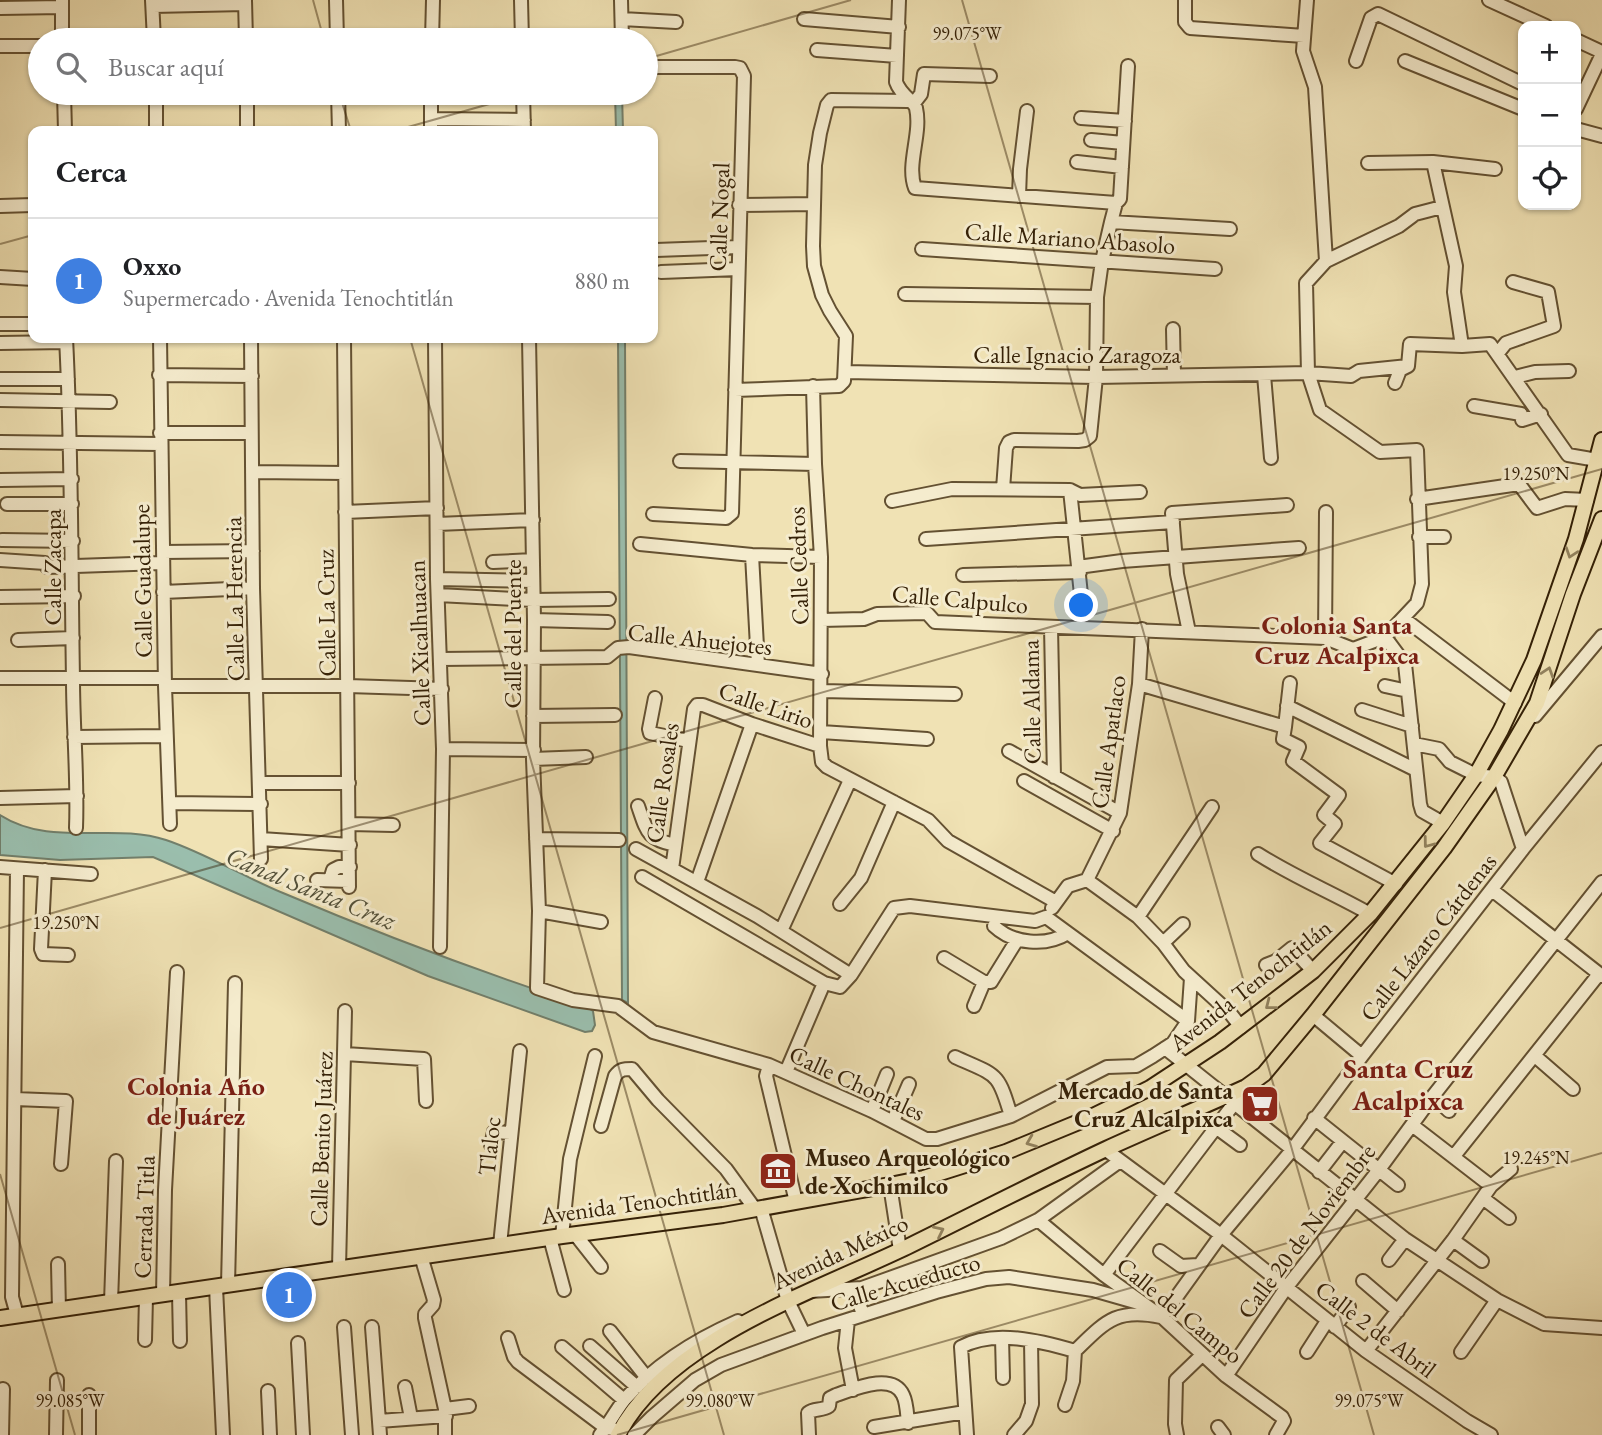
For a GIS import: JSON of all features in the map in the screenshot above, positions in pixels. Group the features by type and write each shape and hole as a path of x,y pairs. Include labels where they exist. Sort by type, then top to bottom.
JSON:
{"main road":[{"name":"Avenida Tenochtitlán","path":"0,1318 758,1208 890,1185 924,1178 1030,1142 1091,1117 1150,1088 1241,1027 1313,971 1370,914 1443,823 1476,775 1502,730 1534,660 1587,500 1602,440"},
{"name":"Avenida México","path":"616,1433 646,1397 681,1364 762,1313 878,1261 1105,1150 1230,1100 1264,1073 1393,914 1494,777 1537,704 1573,594 1601,523"},
{"path":"1502,730 1518,735"},
{"path":"1354,932 1369,944"},
{"path":"1334,952 1351,967"}],"street":[{"path":"336,0 337,28"},
{"path":"432,28 433,0"},
{"path":"521,0 522,28"},
{"path":"621,0 622,28"},
{"path":"899,0 896,82 899,91 911,102 917,132 913,176 915,188 1116,203"},
{"path":"1185,0 1185,22 1190,28 1304,36"},
{"path":"1307,0 1304,55 1315,87 1326,261"},
{"path":"1489,0 1535,21"},
{"path":"153,28 152,3 245,2 246,28"},
{"path":"0,8 62,3 62,28"},
{"path":"1356,61 1371,18 1378,14 1518,81"},
{"path":"622,19 676,22"},
{"path":"804,19 899,27"},
{"path":"1581,42 1602,53 1581,98"},
{"path":"0,46 28,46"},
{"path":"817,50 897,56"},
{"path":"1405,61 1518,107"},
{"name":"Calle Nogal","path":"653,514 730,516 734,462 744,76 742,71 735,67 658,66"},
{"path":"1003,489 1006,448 1009,442 1078,441 1090,436 1096,377 1097,298 1111,222 1116,203 1120,199 1128,66"},
{"path":"736,390 839,386 845,382 846,336 830,312 814,266 812,204 820,133 827,105 831,100 911,102 921,94 924,74 990,76"},
{"path":"64,105 65,126"},
{"path":"156,105 156,126"},
{"path":"247,105 247,126"},
{"path":"338,105 339,126"},
{"path":"430,105 431,125 524,126 523,105"},
{"path":"1019,196 1027,111"},
{"path":"1081,118 1125,121"},
{"path":"1581,130 1602,136"},
{"path":"1091,140 1123,143"},
{"path":"1077,162 1122,167"},
{"path":"1433,162 1456,266 1454,292 1462,346"},
{"path":"1368,163 1433,162 1495,169"},
{"path":"739,205 812,204"},
{"path":"0,205 28,205"},
{"path":"1442,207 1415,214 1399,226 1326,261 1306,284 1305,304 1308,373 1320,410 1380,452 1417,450 1422,584 1416,603 1385,637 1405,664 1422,811 1443,823"},
{"path":"1111,222 1230,229"},
{"path":"658,250 738,247"},
{"name":"Calle Mariano Abasolo","path":"922,249 1215,269"},
{"path":"661,272 738,270"},
{"path":"0,276 28,279"},
{"path":"1498,353 1506,343 1554,326 1548,292 1513,282"},
{"path":"905,294 1097,298"},
{"path":"0,324 28,324"},
{"path":"1173,329 1174,376"},
{"path":"0,343 28,342"},
{"name":"Calle Zacapa","path":"66,343 72,479 73,677 77,796 75,828"},
{"name":"Calle Guadalupe","path":"160,343 166,736 170,824"},
{"name":"Calle La Herencia","path":"251,343 253,588 261,859"},
{"name":"Calle La Cruz","path":"344,343 350,867 349,884 323,880 339,867 350,867"},
{"name":"Calle Xicalhuacan","path":"435,343 437,579 443,749 440,947"},
{"name":"Calle del Puente","path":"529,343 534,620 533,754 539,911 537,988 573,1000 618,1006 653,1032 727,1051"},
{"path":"1395,383 1401,370 1408,366 1410,344 1490,344 1568,455 1597,460"},
{"name":"Calle Ignacio Zaragoza","path":"846,372 1096,377 1308,373 1350,376 1359,371 1408,366"},
{"path":"1515,377 1535,372 1569,371"},
{"path":"159,375 252,376"},
{"path":"1264,375 1271,458"},
{"path":"1,379 68,379"},
{"name":"Calle Cedros","path":"813,386 821,557 821,739"},
{"path":"0,400 110,402"},
{"path":"1474,407 1521,415 1522,420 1541,414"},
{"path":"0,442 160,439 251,433"},
{"path":"680,461 815,464"},
{"path":"252,472 345,474"},
{"path":"0,480 72,479"},
{"path":"1417,499 1519,484 1537,508 1565,499 1587,500"},
{"path":"892,501 952,488 1070,490 1080,495 1140,492"},
{"path":"1070,490 1082,604"},
{"path":"7,504 72,504"},
{"path":"1189,632 1177,574 1172,513 1287,505"},
{"path":"345,512 437,508"},
{"path":"1325,638 1326,512"},
{"path":"437,524 533,520"},
{"path":"926,538 1173,522"},
{"path":"1601,523 1602,545"},
{"path":"1419,537 1444,537"},
{"path":"2,540 73,541"},
{"path":"640,544 752,555 821,557"},
{"path":"963,575 1079,570 1103,563 1299,548"},
{"path":"0,560 45,564 47,567 253,551"},
{"path":"752,555 758,665"},
{"path":"493,562 533,561"},
{"path":"437,579 533,581"},
{"path":"163,592 253,588"},
{"path":"438,595 533,600 609,599"},
{"path":"0,597 74,596"},
{"name":"Calle Calpulco","path":"821,620 864,619 877,614 927,613 935,622 1325,638 1353,649 1385,637"},
{"path":"1402,618 1515,702"},
{"path":"534,620 608,622"},
{"name":"Calle Aldama","path":"1051,626 1054,777"},
{"name":"Calle Apatlaco","path":"1046,917 1068,886 1087,880 1120,813 1139,684 1142,629"},
{"path":"1518,735 1602,636"},
{"path":"18,640 73,638"},
{"name":"Calle Ahuejotes","path":"441,659 607,657 624,648 822,674"},
{"path":"0,678 73,677 257,686 442,688"},
{"path":"1290,682 1283,739 1299,747 1293,761 1339,795 1324,815 1335,824 1320,843 1396,884"},
{"path":"1139,684 1285,727"},
{"path":"1385,686 1408,691"},
{"path":"822,691 955,694"},
{"path":"655,698 650,733 689,741"},
{"name":"Calle Lirio","path":"697,705 752,724 821,739 927,739"},
{"name":"Calle Rosales","path":"672,869 689,741 697,705"},
{"path":"1287,706 1416,770"},
{"path":"1362,710 1412,726"},
{"path":"533,716 615,715"},
{"path":"697,882 752,724"},
{"path":"74,737 166,736"},
{"path":"821,739 822,762 827,767 928,820 948,841 1056,902"},
{"path":"1415,744 1439,749 1447,760 1476,775 1494,777 1503,784 1523,849"},
{"path":"443,749 586,757"},
{"path":"1009,751 1120,813"},
{"name":"Calle Lázaro Cárdenas","path":"1162,1317 1198,1265 1292,1150 1362,1056 1602,751"},
{"path":"781,931 850,780"},
{"path":"1024,781 1113,831"},
{"path":"260,783 349,783"},
{"path":"0,798 77,796"},
{"path":"840,904 861,878 894,802"},
{"path":"170,803 261,804"},
{"path":"638,806 650,836 659,842 675,845"},
{"path":"1139,917 1212,807"},
{"path":"350,824 393,825"},
{"path":"261,839 350,845"},
{"path":"536,839 619,840"},
{"path":"636,849 781,931 851,975"},
{"path":"1258,854 1302,881 1370,914"},
{"path":"0,867 92,874"},
{"path":"17,869 15,1100 6,1295 17,1315"},
{"path":"46,870 41,949 43,954 68,955"},
{"path":"642,877 824,983 840,987 851,975 894,908 901,906 1035,921 1046,917 1188,1021"},
{"path":"1087,880 1139,917 1191,978 1230,1013 1241,1027"},
{"name":"Calle 20 de Noviembre","path":"1226,1376 1286,1288 1602,882"},
{"path":"1454,1156 1601,975 1492,890"},
{"path":"539,911 601,922"},
{"path":"1163,943 1183,924"},
{"path":"994,926 1003,934 1017,940 1059,939 1068,933"},
{"path":"944,958 984,982 991,982 1017,940"},
{"path":"1266,965 1276,961 1292,948 1313,971"},
{"name":"Cerrada Titla","path":"163,1295 165,1190 177,972"},
{"path":"1188,1021 1191,978"},
{"path":"974,1006 984,982"},
{"path":"223,1435 222,1286 235,983"},
{"path":"786,1072 824,983"},
{"name":"Calle Benito Juárez","path":"339,1268 345,1011"},
{"path":"1313,1015 1362,1056"},
{"name":"Calle Chontales","path":"727,1051 786,1072 926,1139 937,1139 1011,1116 1107,1067 1136,1066 1173,1043 1188,1021"},
{"path":"1165,1048 1436,1261 1497,1300 1544,1324 1602,1328"},
{"name":"Tlaloc","path":"500,1245 520,1051"},
{"path":"345,1054 424,1059 425,1101"},
{"path":"564,1290 562,1236 570,1159 596,1056"},
{"path":"1535,1056 1573,1089"},
{"path":"955,1057 997,1078 1003,1086 1011,1116"},
{"path":"769,1065 766,1076 796,1202"},
{"name":"Calle Acueducto","path":"601,1125 615,1076 618,1071 632,1069 658,1100 726,1169 758,1208 788,1301 804,1334"},
{"path":"872,1111 887,1074"},
{"path":"893,1121 909,1084"},
{"path":"1433,1096 1449,1111"},
{"path":"15,1100 66,1101 61,1164"},
{"path":"1104,1275 1217,1128 1230,1100"},
{"path":"1314,1118 1398,1185"},
{"path":"1412,1125 1491,1186"},
{"path":"1217,1128 1240,1145"},
{"path":"491,1146 494,1132 511,1133"},
{"path":"1319,1171 1343,1141"},
{"name":"Calle 2 de Abril","path":"1105,1150 1221,1236 1366,1351 1491,1435"},
{"path":"111,1302 116,1161"},
{"path":"810,1291 855,1290 1001,1238 1038,1220 1120,1161"},
{"path":"1366,1351 1453,1240 1491,1186 1511,1169"},
{"path":"890,1185 900,1250"},
{"path":"1483,1199 1509,1218"},
{"name":"Calle del Campo","path":"1038,1220 1104,1275 1162,1317 1226,1376 1282,1417 1284,1421 1276,1435"},
{"path":"562,1236 601,1267"},
{"path":"1390,1260 1405,1239"},
{"path":"1453,1240 1482,1261"},
{"path":"1160,1251 1181,1266 1198,1265"},
{"path":"421,1256 434,1300 425,1318 446,1413 445,1435"},
{"path":"878,1261 888,1279"},
{"path":"58,1264 59,1310"},
{"name":"Calle Acueducto","path":"616,1433 652,1417 708,1372 721,1365 804,1334 986,1279 1009,1277 1093,1290 1142,1304"},
{"path":"1363,1281 1398,1311"},
{"path":"855,1290 863,1315"},
{"path":"179,1293 180,1341"},
{"path":"145,1340 146,1297"},
{"path":"1461,1352 1497,1300"},
{"path":"1307,1352 1349,1307"},
{"path":"508,1338 518,1362 616,1433 624,1400 642,1383 705,1335 762,1313"},
{"path":"1065,1405 1073,1381 1075,1350 1105,1322 1123,1316 1162,1317"},
{"path":"848,1320 845,1348 853,1390"},
{"path":"344,1327 352,1435"},
{"path":"372,1327 380,1435"},
{"path":"610,1331 642,1383"},
{"path":"967,1435 961,1347 1002,1338 1047,1342 1075,1350"},
{"path":"1002,1338 1003,1378"},
{"path":"1014,1435 1027,1421 1032,1404 1031,1341"},
{"path":"298,1343 303,1435"},
{"path":"590,1346 642,1383"},
{"path":"562,1347 624,1400"},
{"path":"1177,1435 1176,1380 1202,1354"},
{"path":"56,1435 57,1380"},
{"path":"809,1435 807,1413 825,1409 829,1406 830,1398 885,1383 892,1384 904,1396 908,1423"},
{"path":"405,1387 411,1418"},
{"path":"2,1435 3,1390"},
{"path":"268,1391 270,1435"},
{"path":"89,1395 89,1435"},
{"path":"379,1421 446,1413 470,1406"},
{"path":"874,1427 965,1412"}],"shaded area":[{"path":"615,105 622,105 623,126 616,126"},
{"path":"618,343 625,343 628,1003 622,1000"},
{"path":"0,815 20,825 40,830 61,833 125,833 166,840 268,887 358,924 587,1007 593,1011 595,1025 592,1031 585,1032 428,976 153,857 60,860 0,855"}],"place":[{"name":"Mercado de Santa Cruz Alcalpixca","path":"1260,1104"},
{"name":"Museo Arqueológico de Xochimilco","path":"778,1171"},
{"name":"Oxxo","path":"289,1295"}],"district":[{"name":"Colonia Santa Cruz Acalpixca","path":"1337,640"},
{"name":"Santa Cruz Acalpixca","path":"1408,1084"},
{"name":"Colonia Año de Juárez","path":"196,1101"}],"water label":[{"name":"Canal Santa Cruz","path":"311,888"}]}
